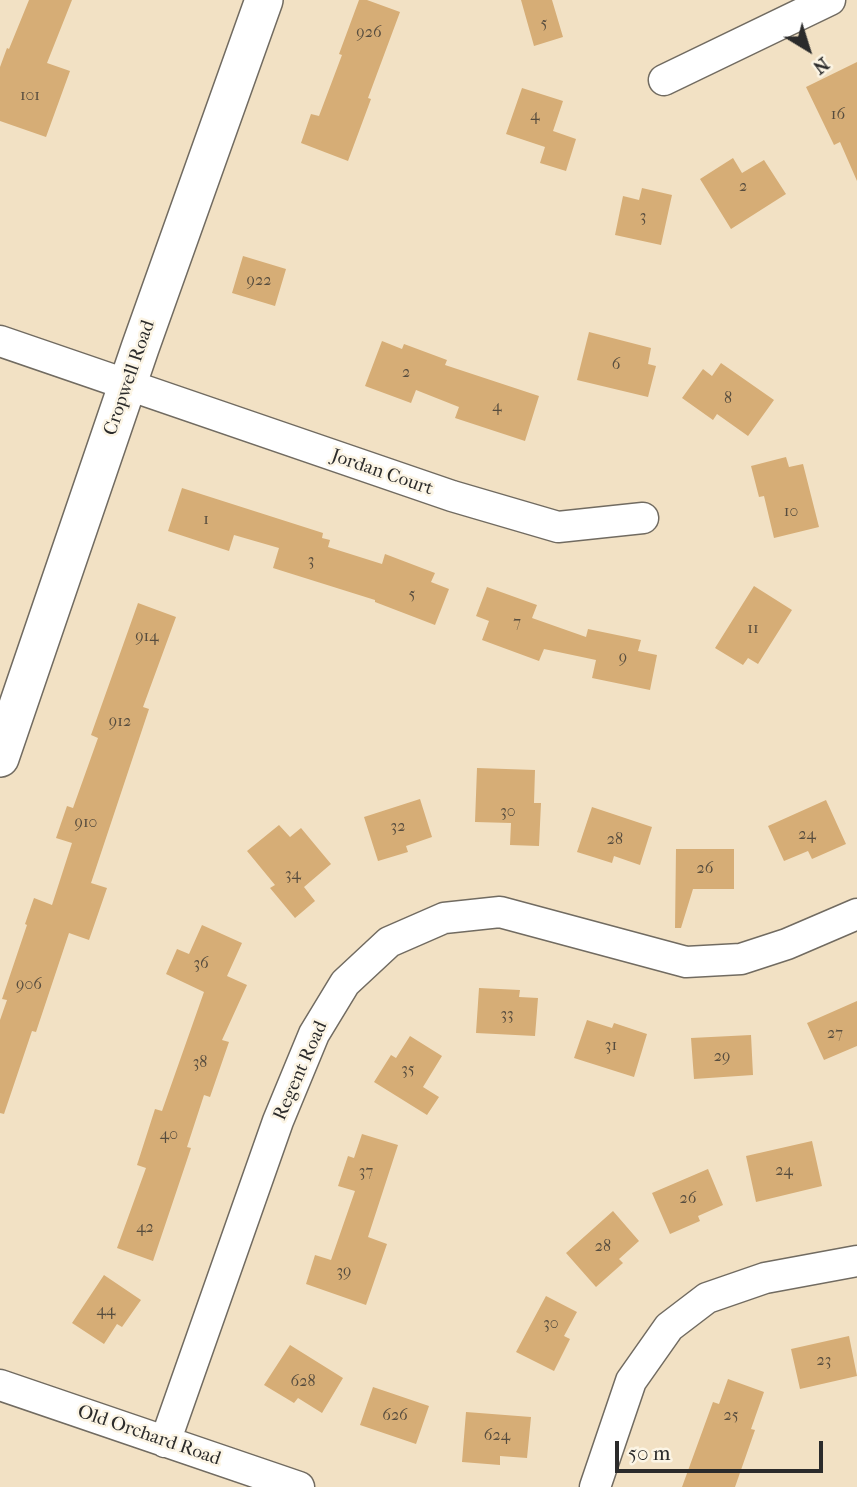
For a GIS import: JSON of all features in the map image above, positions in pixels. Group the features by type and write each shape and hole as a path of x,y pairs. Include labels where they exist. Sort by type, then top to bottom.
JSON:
{"street":[{"name":"Cropwell Road","path":"0,758 127,386 264,0"},
{"path":"664,80 830,0"},
{"name":"Jordan Court","path":"0,341 452,496 558,527 643,518"},
{"name":"Regent Road","path":"166,1442 278,1121 314,1034 345,983 389,942 444,918 500,912 686,962 741,959 786,944 857,914"},
{"path":"595,1487 631,1381 669,1327 707,1298 765,1278 857,1261"},
{"name":"Old Orchard Road","path":"0,1385 299,1487"}],"building":[{"path":"29,0 72,0 47,63 70,71 46,137 0,121 0,67"},
{"path":"359,0 367,0 400,12 348,161 301,143 311,114 319,116"},
{"path":"521,0 552,0 563,37 534,46"},
{"path":"857,62 857,181 840,142 834,145 806,87"},
{"path":"522,88 563,101 553,131 576,139 566,171 540,163 545,147 506,134"},
{"path":"733,158 742,173 764,160 786,194 731,229 700,179"},
{"path":"642,188 672,195 661,245 615,235 623,196 639,200"},
{"path":"243,256 286,269 275,306 232,293"},
{"path":"589,332 651,348 648,364 656,366 648,397 577,380"},
{"path":"382,341 402,349 404,344 447,360 445,365 539,396 525,441 455,418 459,407 416,390 411,403 365,386"},
{"path":"721,363 774,400 748,436 717,414 713,420 682,398 703,369 712,376"},
{"path":"786,457 789,467 803,464 819,527 774,538 764,496 759,497 751,466"},
{"path":"182,488 323,533 322,538 330,540 328,547 382,564 385,554 435,573 431,582 449,589 435,625 375,600 273,568 279,548 234,535 229,551 168,531"},
{"path":"754,586 792,610 758,664 748,658 743,665 715,648"},
{"path":"487,587 537,605 532,618 586,637 588,629 641,640 638,651 657,655 650,690 592,678 596,660 544,649 539,661 482,640 489,621 476,616"},
{"path":"138,603 176,617 143,707 149,709 91,883 107,888 89,940 69,933 36,1032 32,1031 4,1114 0,1113 0,1020 7,1000 2,999 34,898 52,905 72,843 56,838 67,806 73,808 98,738 91,735"},
{"path":"477,768 535,770 534,803 541,803 539,846 510,845 511,823 475,822"},
{"path":"420,799 432,837 406,846 408,852 378,861 364,817"},
{"path":"826,800 846,844 812,859 808,851 784,861 768,826"},
{"path":"592,807 652,827 640,865 614,856 612,863 577,852"},
{"path":"279,825 290,837 301,828 331,864 304,887 315,901 295,918 270,888 275,885 247,851"},
{"path":"676,849 734,849 734,889 693,889 681,928 675,928"},
{"path":"202,925 242,943 227,976 247,985 222,1040 229,1042 210,1097 204,1095 187,1147 191,1148 153,1261 117,1248 146,1168 137,1165 155,1109 162,1111 204,992 166,974 177,949 189,954"},
{"path":"479,988 520,990 519,997 538,998 535,1036 476,1033"},
{"path":"857,1001 857,1046 824,1060 807,1023"},
{"path":"587,1020 612,1028 614,1023 647,1034 634,1077 574,1058"},
{"path":"751,1035 753,1075 694,1079 691,1038"},
{"path":"410,1036 442,1056 423,1087 439,1097 427,1115 374,1082 391,1055 396,1058"},
{"path":"362,1134 398,1145 368,1237 387,1244 366,1305 306,1284 315,1255 331,1260 355,1191 338,1186 348,1156 354,1158"},
{"path":"812,1141 822,1186 756,1202 746,1156"},
{"path":"708,1169 723,1205 698,1216 700,1221 670,1234 652,1193"},
{"path":"613,1211 639,1241 619,1259 623,1263 596,1287 566,1253"},
{"path":"104,1275 141,1300 122,1327 117,1324 104,1344 72,1323"},
{"path":"546,1296 577,1312 564,1336 570,1339 554,1371 516,1352"},
{"path":"849,1336 857,1376 800,1389 791,1349"},
{"path":"290,1345 343,1378 322,1413 298,1398 294,1403 264,1385"},
{"path":"728,1379 764,1392 751,1429 755,1430 735,1487 682,1487 713,1402 719,1404"},
{"path":"373,1387 429,1406 416,1444 360,1425"},
{"path":"466,1412 531,1417 527,1458 500,1456 500,1465 462,1462"}]}
